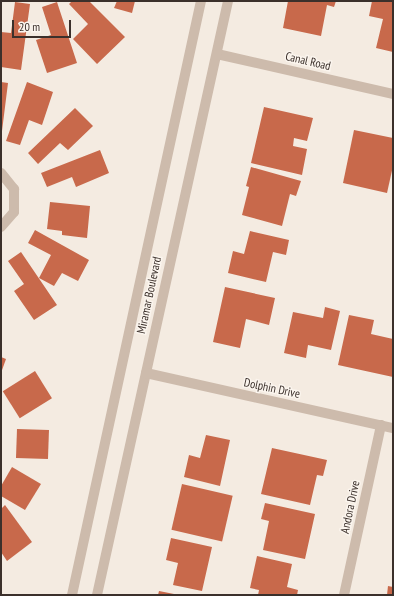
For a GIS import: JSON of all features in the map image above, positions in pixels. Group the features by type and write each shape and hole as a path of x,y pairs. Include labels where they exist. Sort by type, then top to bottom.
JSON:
{"street":[{"name":"Miramar Boulevard","path":"72,595 201,1"},
{"name":"Miramar Boulevard","path":"97,595 228,1"},
{"name":"Canal Road","path":"217,54 393,94"},
{"path":"1,173 14,189 14,212 1,227"},
{"name":"Dolphin Drive","path":"146,373 393,428"},
{"name":"Andora Drive","path":"344,595 381,425"}],"building":[{"path":"72,1 89,1 125,37 97,64 73,39 88,24 69,4"},
{"path":"117,1 135,1 132,13 114,8"},
{"path":"288,1 336,1 334,7 327,5 321,36 283,28"},
{"path":"372,1 393,1 393,52 376,48 383,19 369,16"},
{"path":"15,2 30,4 21,70 1,67 1,32 11,33"},
{"path":"57,2 77,63 47,73 36,40 51,35 42,7"},
{"path":"1,82 8,83 2,131 1,131"},
{"path":"27,82 53,92 42,125 29,120 20,145 6,141"},
{"path":"264,107 313,118 307,141 294,138 293,146 307,149 302,175 251,163"},
{"path":"75,108 93,126 68,150 60,143 38,164 28,153"},
{"path":"354,130 393,138 393,166 387,193 343,183"},
{"path":"100,150 109,173 76,187 72,177 47,187 41,173"},
{"path":"251,167 301,181 296,196 290,194 282,226 242,215 249,187 246,186"},
{"path":"50,202 90,206 87,238 62,235 62,231 47,229"},
{"path":"35,230 89,260 78,281 62,273 54,286 39,278 51,255 28,243"},
{"path":"250,231 289,240 286,255 273,252 266,282 228,273 233,251 244,254"},
{"path":"21,252 57,305 34,320 14,291 24,284 8,261"},
{"path":"225,287 275,298 269,325 246,319 240,348 213,342"},
{"path":"325,307 340,311 331,350 308,345 306,358 284,353 293,312 323,318"},
{"path":"349,315 374,320 371,334 393,339 393,377 338,365"},
{"path":"1,357 6,359 1,373"},
{"path":"35,371 52,398 20,418 3,391"},
{"path":"17,429 49,430 48,459 16,458"},
{"path":"206,435 230,440 220,486 184,477 189,455 200,458"},
{"path":"272,448 327,460 323,476 317,475 310,505 261,494"},
{"path":"12,467 41,484 25,510 1,496 1,486"},
{"path":"182,484 233,496 222,541 171,530"},
{"path":"265,503 315,514 305,559 263,550 269,521 261,519"},
{"path":"5,505 32,542 7,561 1,552 1,509"},
{"path":"171,538 212,547 202,591 173,585 178,563 166,560"},
{"path":"257,556 292,564 287,587 298,590 297,595 258,595 259,590 250,588"},
{"path":"388,586 393,587 393,595 387,595"},
{"path":"159,591 174,594 174,595 158,595"}]}
